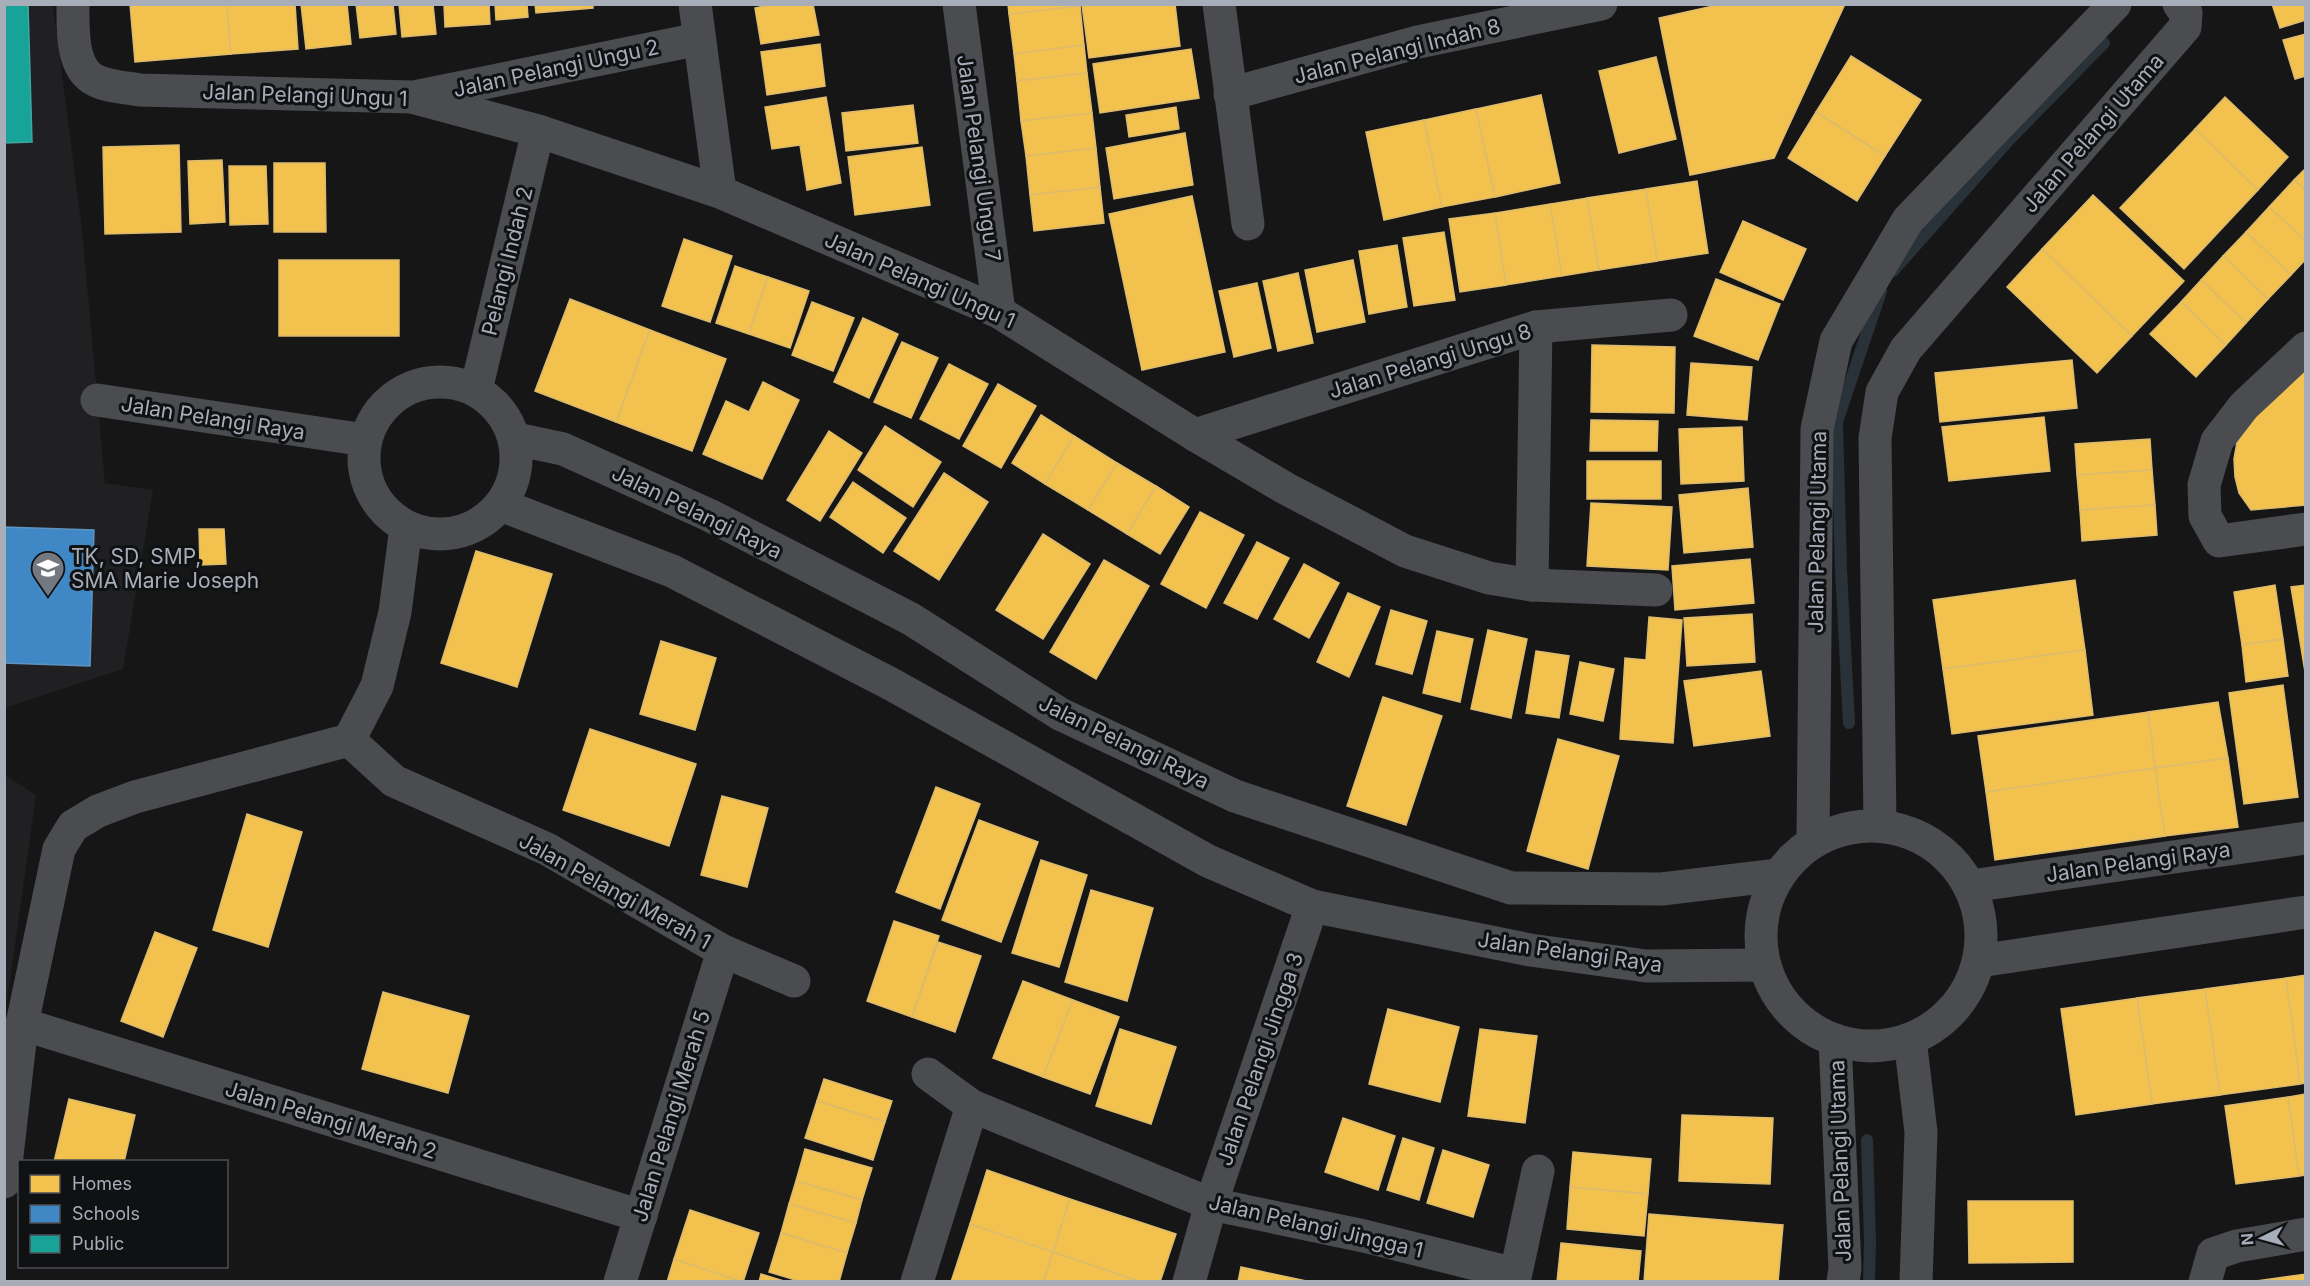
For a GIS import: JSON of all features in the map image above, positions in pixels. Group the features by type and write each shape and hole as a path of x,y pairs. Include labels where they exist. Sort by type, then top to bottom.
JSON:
{"street":[{"name":"Jalan Pelangi Ungu 1","path":"73,4 77,57 89,76 105,84 140,90 412,98 538,131 720,192 999,312 1195,435 1286,488 1405,551 1489,578 1532,585 1656,591"},
{"path":"695,4 720,192"},
{"name":"Jalan Pelangi Ungu 7","path":"959,4 999,312"},
{"path":"1219,4 1248,224"},
{"name":"Jalan Pelangi Indah 8","path":"1230,94 1418,42 1601,4"},
{"name":"Jalan Pelangi Utama","path":"1813,840 1817,429 1836,341 1908,220 2115,4"},
{"name":"Jalan Pelangi Utama","path":"1880,824 1875,438 1882,392 1906,349 2185,27 2183,9"},
{"name":"Jalan Pelangi Ungu 2","path":"412,98 699,39"},
{"name":"Pelangi Indah 2","path":"476,390 538,131"},
{"name":"Jalan Pelangi Ungu 8","path":"1195,435 1536,327 1671,315"},
{"path":"1532,585 1536,327"},
{"path":"2306,348 2244,406 2217,441 2204,485 2205,516 2219,541 2306,529"},
{"path":"431,382 454,382 476,390 495,405 516,439 515,471 501,505 476,526 453,533 429,534 406,527 385,512 371,491 364,466 365,440 374,419 389,400 408,388 431,382"},
{"name":"Jalan Pelangi Raya","path":"97,400 365,440"},
{"name":"Jalan Pelangi Raya","path":"516,439 563,449 709,515 911,620 1060,714 1235,796 1511,888 1662,889 1778,875"},
{"name":"Jalan Pelangi Raya","path":"501,505 672,571 891,684 1208,861 1312,906 1530,950 1646,966 1764,965"},
{"path":"4,1182 22,1024 59,849 73,826 98,811 135,797 349,740 377,686 395,612 406,527"},
{"name":"Jalan Pelangi Merah 1","path":"349,740 394,781 547,849 723,951 794,981"},
{"path":"1880,824 1933,843 1971,886 1981,923 1979,961 1965,994 1941,1021 1910,1039 1873,1047 1835,1040 1804,1024 1780,998 1764,965 1762,919 1778,875 1813,840 1845,827 1880,824"},
{"name":"Jalan Pelangi Raya","path":"1971,886 2306,838"},
{"name":"Jalan Pelangi Jingga 3","path":"1189,1281 1211,1204 1312,906"},
{"path":"1979,961 2306,912"},
{"name":"Jalan Pelangi Merah 5","path":"620,1281 723,951"},
{"name":"Jalan Pelangi Merah 2","path":"22,1024 640,1216"},
{"path":"1910,1039 1921,1132 1916,1281"},
{"name":"Jalan Pelangi Utama","path":"1835,1040 1845,1268 1843,1281"},
{"name":"Jalan Pelangi Jingga 1","path":"928,1074 972,1106 1211,1204 1364,1236 1514,1278"},
{"path":"917,1281 972,1106"},
{"path":"1514,1278 1538,1171"},
{"path":"2209,1268 2237,1246 2306,1234"}],"shaded area":[{"path":"4,5 53,5 82,230 105,483 153,490 123,669 5,708"},
{"path":"5,775 36,795 5,1015"}],"building: Homes":[{"path":"130,4 227,4 231,54 135,62"},
{"path":"227,4 295,4 298,49 231,54"},
{"path":"301,4 347,4 351,44 306,49"},
{"path":"356,4 393,4 396,34 360,38"},
{"path":"399,4 433,4 436,34 402,37"},
{"path":"444,4 489,4 490,24 445,27"},
{"path":"495,4 527,4 528,17 496,20"},
{"path":"535,4 593,4 593,8 536,13"},
{"path":"774,4 813,4 819,35 761,44 755,8"},
{"path":"1008,4 1080,4 1080,6 1009,14"},
{"path":"1175,4 1180,46 1089,58 1082,5"},
{"path":"1722,4 1845,4 1774,158 1690,175 1659,18"},
{"path":"2272,4 2306,4 2306,20 2280,28"},
{"path":"1080,6 1084,45 1014,54 1009,14"},
{"path":"2306,34 2306,76 2295,79 2283,40"},
{"path":"820,44 825,86 767,95 761,52"},
{"path":"1084,45 1087,73 1017,81 1014,54"},
{"path":"1191,49 1199,98 1100,113 1093,64"},
{"path":"1851,56 1921,100 1885,156 1816,112"},
{"path":"1656,57 1676,139 1619,153 1599,71"},
{"path":"1087,73 1092,113 1021,121 1017,81"},
{"path":"1541,95 1560,183 1495,197 1476,109"},
{"path":"826,97 841,183 807,190 800,145 772,149 765,107"},
{"path":"2225,97 2288,157 2258,190 2195,129"},
{"path":"913,105 918,143 846,151 842,113"},
{"path":"1176,107 1179,129 1129,137 1126,115"},
{"path":"1476,109 1495,197 1442,207 1424,120"},
{"path":"1816,112 1885,156 1857,201 1788,158"},
{"path":"1092,113 1096,148 1026,156 1021,121"},
{"path":"1424,120 1442,207 1384,220 1366,132"},
{"path":"2195,129 2258,190 2184,269 2120,208"},
{"path":"1185,133 1193,185 1114,199 1106,148"},
{"path":"179,145 181,232 105,234 103,147"},
{"path":"922,147 930,205 855,215 848,157"},
{"path":"1096,148 1100,187 1030,195 1026,156"},
{"path":"222,160 225,222 190,224 188,161"},
{"path":"274,163 325,163 326,232 274,232"},
{"path":"229,166 266,166 268,224 230,225"},
{"path":"2306,168 2306,191 2294,180"},
{"path":"2294,180 2306,191 2306,241 2269,207"},
{"path":"1697,181 1708,253 1657,261 1646,189"},
{"path":"1100,187 1104,223 1034,231 1030,195"},
{"path":"1646,189 1657,261 1599,270 1587,198"},
{"path":"2093,195 2184,281 2132,336 2042,249"},
{"path":"1192,196 1225,352 1142,370 1109,214"},
{"path":"1587,198 1599,270 1562,276 1550,204"},
{"path":"1550,204 1562,276 1506,285 1495,213"},
{"path":"2269,207 2306,241 2306,259 2291,275 2246,232"},
{"path":"1495,213 1506,285 1460,292 1449,219"},
{"path":"1743,221 1806,249 1783,300 1720,272"},
{"path":"1444,232 1455,300 1414,306 1403,238"},
{"path":"2246,232 2291,275 2268,299 2223,256"},
{"path":"684,239 732,256 710,322 662,306"},
{"path":"1397,245 1407,307 1369,314 1359,251"},
{"path":"2042,249 2132,336 2097,373 2007,287"},
{"path":"2223,256 2268,299 2246,323 2201,280"},
{"path":"279,260 399,260 399,336 279,336"},
{"path":"1353,260 1365,322 1317,332 1305,270"},
{"path":"735,266 768,277 749,334 716,323"},
{"path":"1298,273 1313,343 1278,351 1263,281"},
{"path":"768,277 809,291 790,348 749,334"},
{"path":"1716,279 1780,304 1758,360 1694,336"},
{"path":"2201,280 2246,323 2226,345 2181,302"},
{"path":"1257,283 1271,348 1234,357 1219,291"},
{"path":"570,299 650,330 616,422 535,391"},
{"path":"812,302 854,318 833,371 792,355"},
{"path":"2181,302 2226,345 2196,377 2150,334"},
{"path":"863,318 898,334 869,398 834,382"},
{"path":"650,330 726,359 692,451 616,422"},
{"path":"902,342 938,358 911,418 874,402"},
{"path":"1592,345 1675,347 1674,413 1591,412"},
{"path":"2072,360 2077,408 1940,422 1935,373"},
{"path":"1691,363 1752,367 1747,420 1687,415"},
{"path":"949,364 988,384 959,439 920,419"},
{"path":"2306,368 2306,505 2251,510 2239,493 2235,477 2234,459 2237,442 2249,423"},
{"path":"763,382 799,400 762,479 703,454 726,401 749,412"},
{"path":"998,384 1036,406 1001,468 963,446"},
{"path":"1041,415 1074,436 1045,484 1012,463"},
{"path":"2044,417 2050,471 1949,481 1942,427"},
{"path":"1591,420 1658,421 1657,451 1590,451"},
{"path":"885,426 941,462 913,507 858,470"},
{"path":"1742,427 1744,481 1681,484 1679,429"},
{"path":"829,431 862,453 820,521 787,500"},
{"path":"1074,436 1117,463 1088,510 1045,484"},
{"path":"2150,439 2152,470 2077,475 2075,444"},
{"path":"1587,461 1661,461 1661,499 1587,499"},
{"path":"1117,463 1156,486 1127,534 1088,510"},
{"path":"2152,470 2155,505 2080,510 2077,475"},
{"path":"944,473 988,502 939,580 894,551"},
{"path":"853,482 906,518 883,553 830,517"},
{"path":"1156,486 1189,507 1160,554 1127,534"},
{"path":"1748,488 1753,547 1684,553 1679,495"},
{"path":"1591,503 1672,507 1668,570 1587,566"},
{"path":"2155,505 2157,535 2082,541 2080,510"},
{"path":"1200,512 1244,535 1206,608 1161,584"},
{"path":"199,529 224,529 226,564 200,565"},
{"path":"1043,534 1090,564 1043,639 996,610"},
{"path":"1257,542 1289,558 1257,619 1224,603"},
{"path":"476,551 552,574 517,687 441,663"},
{"path":"1750,559 1754,603 1675,610 1672,566"},
{"path":"1104,560 1149,586 1096,679 1050,652"},
{"path":"1304,564 1339,583 1309,638 1274,619"},
{"path":"2075,580 2085,650 1943,669 1933,600"},
{"path":"2275,585 2283,639 2242,645 2234,592"},
{"path":"2306,585 2306,678 2291,587"},
{"path":"1348,593 1380,607 1349,677 1317,662"},
{"path":"1391,610 1427,621 1412,674 1376,664"},
{"path":"1752,614 1755,662 1687,666 1684,618"},
{"path":"1649,617 1682,620 1673,743 1620,739 1625,658 1646,660"},
{"path":"1488,630 1527,639 1511,718 1471,709"},
{"path":"1437,631 1473,639 1460,702 1423,693"},
{"path":"2283,639 2288,676 2246,682 2242,645"},
{"path":"661,641 716,658 695,730 640,714"},
{"path":"2085,650 2093,715 1952,734 1943,669"},
{"path":"1536,651 1569,656 1559,718 1526,713"},
{"path":"1580,662 1614,669 1603,721 1570,714"},
{"path":"1761,671 1770,736 1694,746 1684,681"},
{"path":"2283,685 2298,797 2244,804 2229,693"},
{"path":"1383,697 1442,716 1406,825 1347,806"},
{"path":"2218,702 2228,758 2155,768 2148,712"},
{"path":"2148,712 2155,768 1986,792 1978,736"},
{"path":"590,729 696,764 669,846 563,810"},
{"path":"1558,739 1619,756 1588,869 1527,851"},
{"path":"2228,758 2238,827 2165,836 2155,768"},
{"path":"2155,768 2165,836 1995,860 1986,792"},
{"path":"936,787 980,804 940,909 896,892"},
{"path":"722,796 768,808 747,887 701,875"},
{"path":"247,814 302,832 268,947 213,930"},
{"path":"979,820 1038,842 1001,942 942,920"},
{"path":"1041,860 1087,875 1059,967 1012,953"},
{"path":"1091,890 1153,908 1127,1001 1065,982"},
{"path":"894,921 939,936 912,1017 867,1001"},
{"path":"155,932 197,948 163,1037 121,1021"},
{"path":"938,942 981,956 955,1032 912,1017"},
{"path":"2306,975 2306,1083 2300,1084 2286,978"},
{"path":"2286,978 2300,1084 2220,1095 2205,989"},
{"path":"1023,981 1073,1000 1043,1077 993,1058"},
{"path":"2205,989 2220,1095 2152,1104 2137,998"},
{"path":"383,992 469,1016 448,1093 362,1069"},
{"path":"2137,998 2152,1104 2076,1115 2061,1009"},
{"path":"1073,1000 1119,1017 1090,1094 1043,1077"},
{"path":"1388,1009 1459,1027 1440,1102 1369,1084"},
{"path":"1120,1029 1176,1047 1151,1124 1096,1106"},
{"path":"1480,1029 1537,1036 1525,1123 1468,1116"},
{"path":"824,1079 892,1101 885,1122 817,1101"},
{"path":"2306,1094 2306,1175 2299,1176 2288,1097"},
{"path":"2288,1097 2299,1176 2236,1184 2225,1106"},
{"path":"69,1099 135,1115 124,1160 54,1160"},
{"path":"817,1101 885,1122 873,1160 805,1138"},
{"path":"1682,1115 1773,1118 1770,1184 1679,1181"},
{"path":"1343,1118 1395,1136 1378,1190 1325,1172"},
{"path":"1403,1138 1434,1148 1419,1200 1387,1190"},
{"path":"805,1149 872,1168 862,1200 796,1181"},
{"path":"1443,1150 1489,1165 1473,1217 1427,1203"},
{"path":"1573,1152 1651,1159 1648,1194 1570,1187"},
{"path":"987,1170 1070,1199 1053,1252 970,1224"},
{"path":"796,1181 862,1200 856,1223 789,1204"},
{"path":"1570,1187 1648,1194 1644,1236 1567,1229"},
{"path":"1070,1199 1176,1234 1160,1282 1141,1282 1053,1252"},
{"path":"1968,1201 2073,1201 2073,1262 1969,1263"},
{"path":"789,1204 856,1223 847,1253 781,1233"},
{"path":"690,1210 759,1233 743,1282 674,1259"},
{"path":"1649,1214 1783,1225 1778,1282 1644,1282"},
{"path":"970,1224 1053,1252 1043,1282 951,1282"},
{"path":"781,1233 847,1253 839,1282 802,1282 769,1272"},
{"path":"1561,1243 1641,1251 1638,1282 1557,1282"},
{"path":"1053,1252 1141,1282 1043,1282"},
{"path":"674,1259 743,1282 667,1282"},
{"path":"1241,1267 1311,1282 1238,1282"},
{"path":"761,1274 787,1282 759,1282"},
{"path":"2306,1274 2306,1282 2249,1282"}],"building: Schools":[{"name":"TK, SD, SMP, SMA Marie Joseph","path":"4,527 94,530 90,666 4,663"}],"building: Public":[{"path":"4,4 28,4 32,142 4,143"}],"waterway":[{"path":"1893,271 2008,141 2104,43"},
{"path":"1849,723 1841,570 1837,422 1881,291"},
{"path":"1867,1140 1869,1282"}],"place":[{"name":"TK, SD, SMP, SMA Marie Joseph","path":"48,597"}]}
